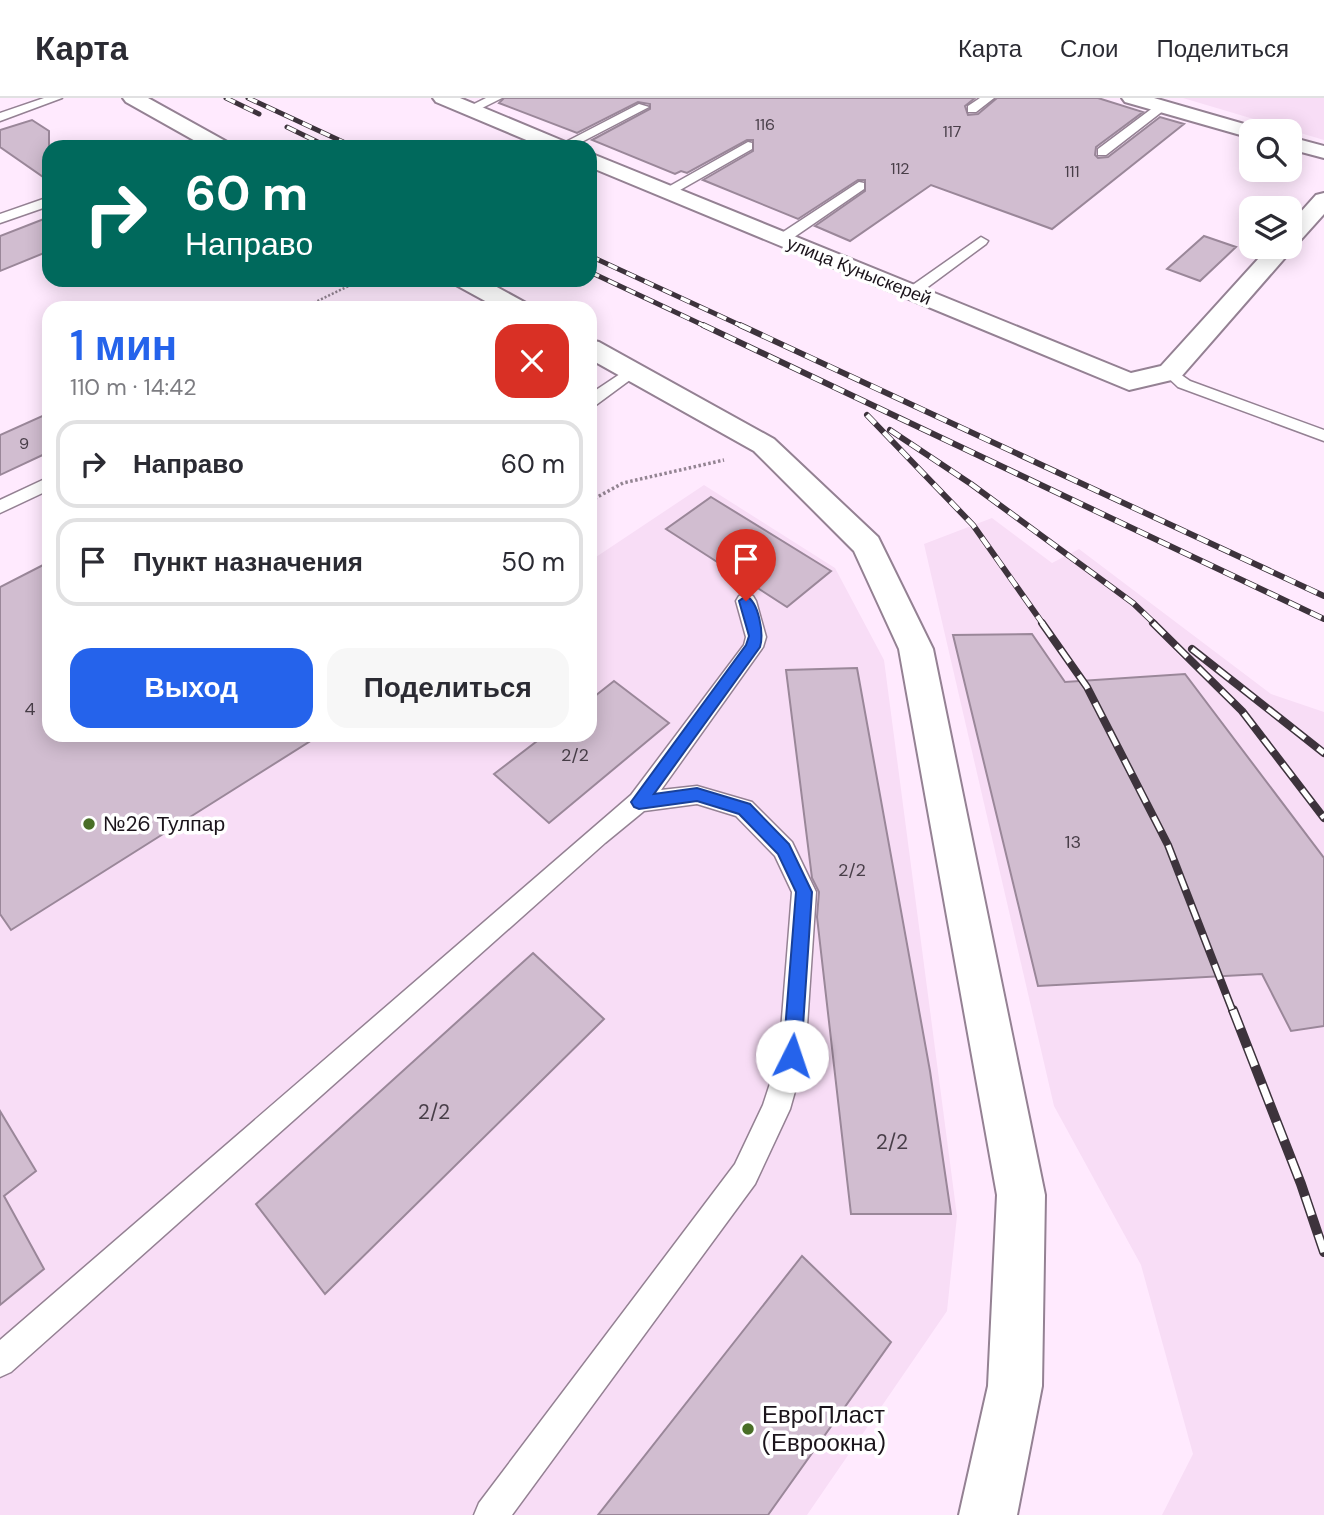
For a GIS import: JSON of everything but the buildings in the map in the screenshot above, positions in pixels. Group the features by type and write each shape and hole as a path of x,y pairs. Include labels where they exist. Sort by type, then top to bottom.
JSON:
{"street":[{"path":"133,98 199,140"},
{"path":"443,98 545,140"},
{"path":"1132,98 1239,129"},
{"path":"1302,146 1324,152"},
{"name":"улица Куныскерей","path":"597,162 1129,382 1170,372"},
{"path":"1302,225 1324,200"},
{"path":"1170,372 1271,259"},
{"path":"478,287 504,301"},
{"path":"597,352 764,445 867,545 916,649 1021,1195 1015,1386 988,1515"}],"lane":[{"path":"0,117 56,98"},
{"path":"470,109 496,98"},
{"path":"972,109 988,98"},
{"path":"576,140 643,107"},
{"path":"1101,152 1162,107"},
{"path":"668,191 748,146"},
{"path":"782,239 859,186"},
{"path":"0,219 42,204"},
{"path":"912,292 981,241"},
{"path":"597,396 632,371"},
{"path":"1170,372 1184,384 1324,436"},
{"path":"0,506 42,486"},
{"path":"0,1361 639,802 752,647 756,636 746,601"},
{"path":"491,1515 745,1174 776,1109 792,1056 804,892 784,849 744,809 697,795 639,802"}],"path":[{"path":"318,301 346,287"},
{"path":"597,497 623,483 742,455 764,445"}],"shaded area":[{"path":"1183,98 1324,98 1324,140 1302,133 1302,119 1254,119"},
{"path":"704,485 835,568 884,660 957,1216 947,1311 807,1515 0,1515 0,914 307,742 597,742 597,556"},
{"path":"992,518 1052,563 1079,549 1271,694 1324,712 1324,1515 1162,1515 1193,1454 1141,1265 1054,1106 924,544"}],"railway":[{"path":"226,98 259,114"},
{"path":"248,98 339,140"},
{"path":"287,127 314,140"},
{"path":"597,259 744,327"},
{"path":"597,275 707,327"},
{"path":"703,325 1324,619"},
{"path":"740,325 1324,596"},
{"path":"867,415 973,525 1043,624"},
{"path":"890,430 971,484 1133,603 1155,624"},
{"path":"1042,623 1087,687 1168,845 1233,1012"},
{"path":"1153,623 1242,711 1324,818"},
{"path":"1192,649 1324,753"},
{"path":"1233,1010 1301,1184 1324,1252"}],"place":[{"name":"№26 Тулпар","path":"89,824"},
{"name":"ЕвроПласт (Евроокна)","path":"748,1429"}],"route":[{"path":"746,601 756,636 752,647 639,802 697,795 744,809 784,849 804,892 792,1056"}]}
